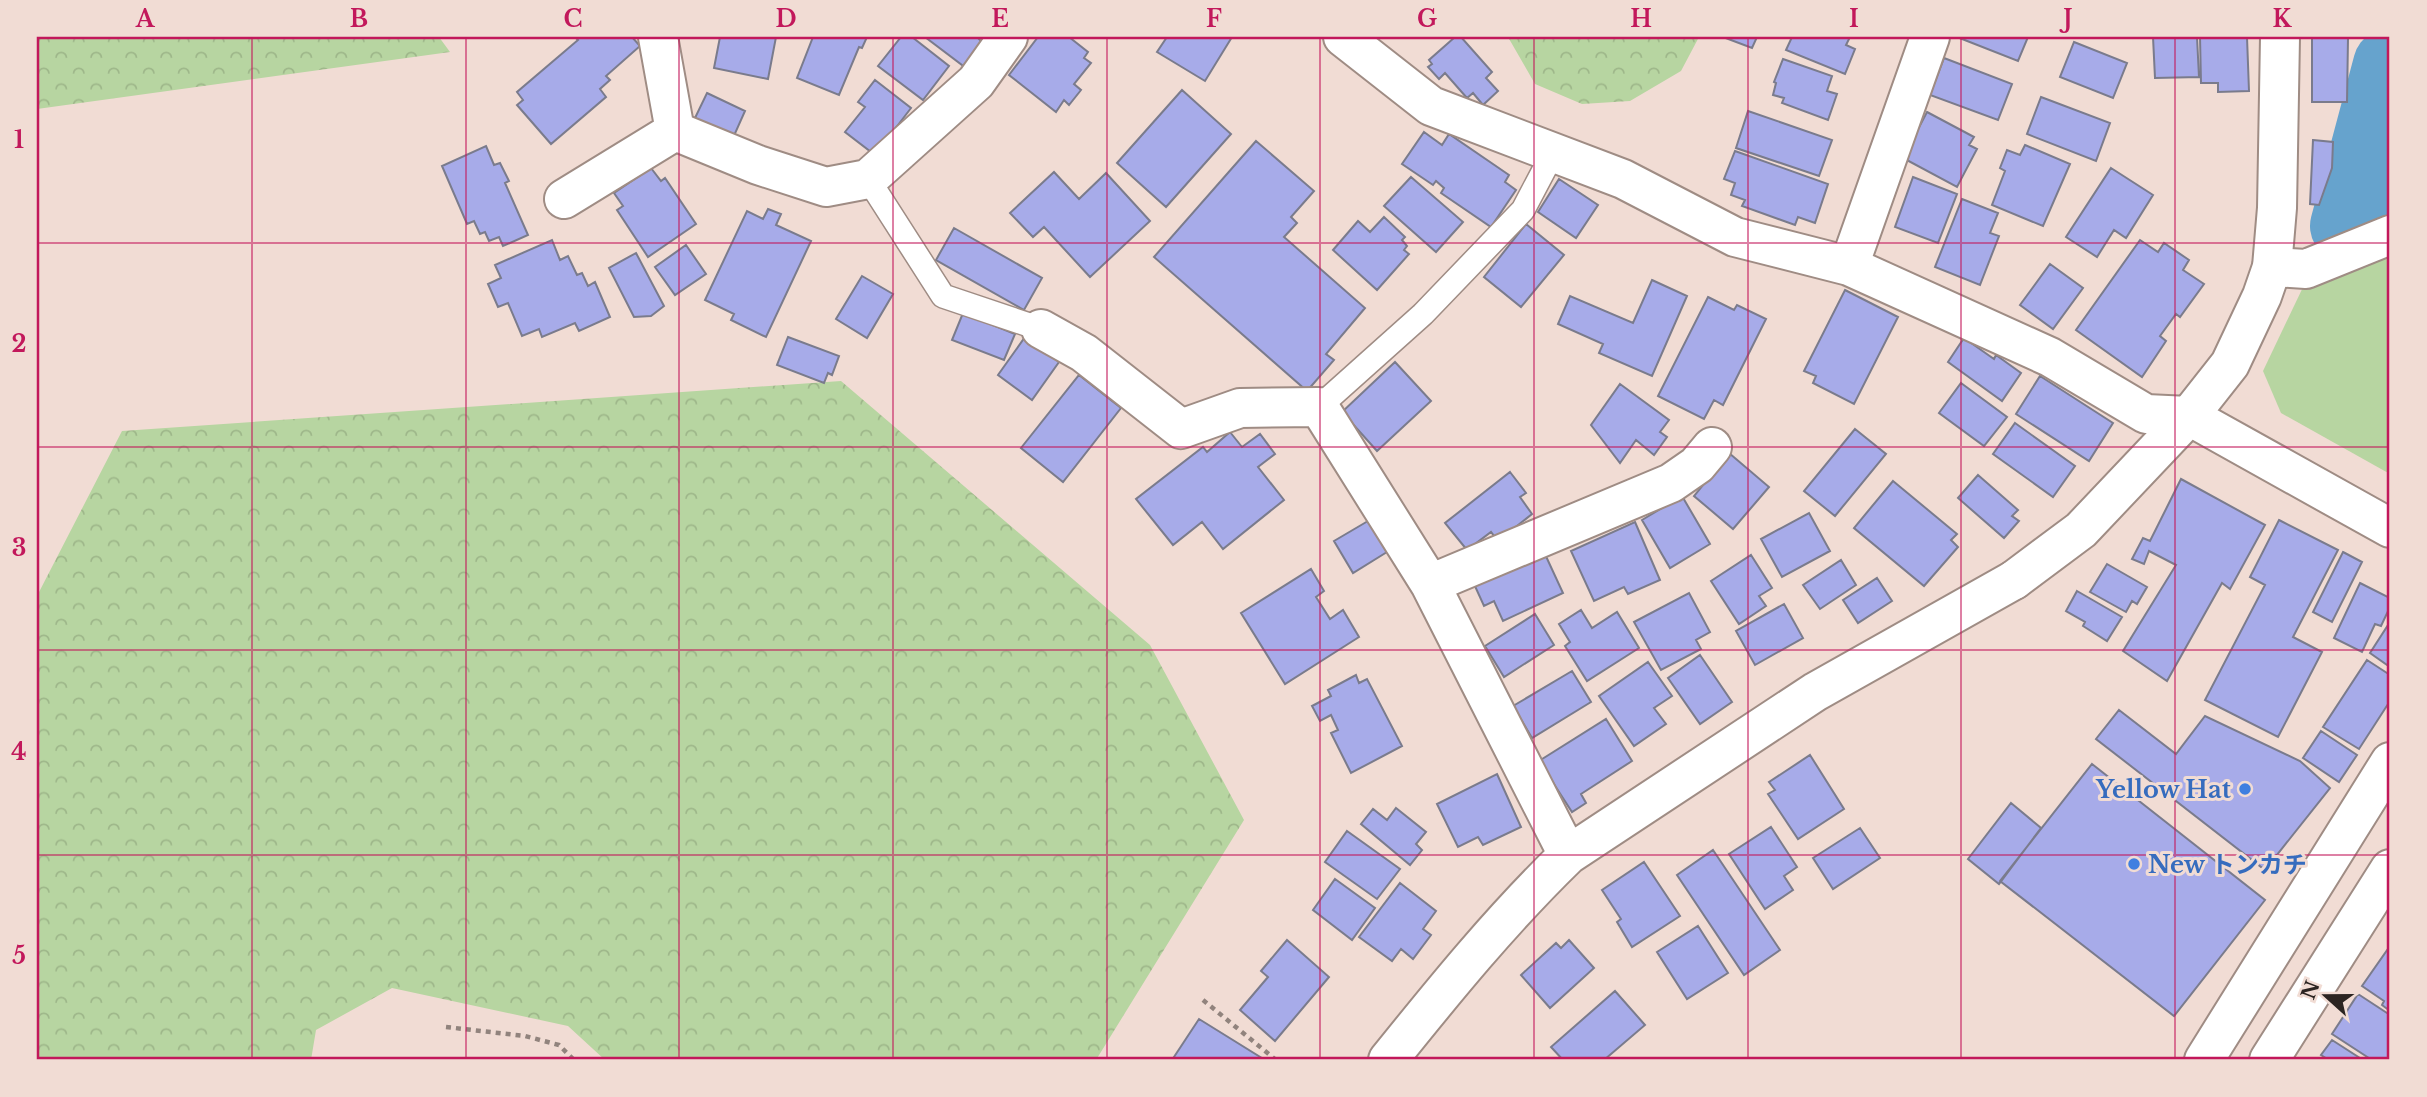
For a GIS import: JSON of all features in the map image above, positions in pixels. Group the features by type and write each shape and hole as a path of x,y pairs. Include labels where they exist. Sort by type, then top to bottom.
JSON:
{"street":[{"path":"658,37 675,131"},
{"path":"675,131 758,165 825,187 868,179 976,82 1008,37"},
{"path":"1343,37 1431,106 1623,179 1735,237 1849,266 2050,357 2146,414 2189,416 2390,528"},
{"path":"1849,266 1930,37"},
{"path":"1388,1060 1453,978 1568,855 1815,692 2014,580 2081,530 2189,416 2231,364 2272,267 2277,208 2280,37"},
{"path":"564,199 675,131"},
{"path":"2272,267 2306,268 2390,235"},
{"path":"1041,329 1084,353 1181,429 1240,408 1319,407 1430,584 1568,855"},
{"path":"1430,584 1671,483 1697,466 1712,447"},
{"path":"2204,1060 2390,762"},
{"path":"2269,1060 2390,869"}],"lane":[{"path":"1319,407 1423,314 1523,210 1553,153"},
{"path":"868,179 943,296 1041,329"}],"path":[{"path":"1203,1000 1276,1060"},
{"path":"446,1027 525,1036 559,1045 574,1060"}],"green space":[{"path":"37,37 439,37 450,52 37,109"},
{"path":"1508,37 1699,37 1681,71 1630,101 1582,104 1535,84"},
{"path":"2390,242 2390,474 2281,413 2263,371 2305,283"},
{"path":"841,381 1150,645 1244,820 1096,1060 605,1060 568,1026 392,988 316,1030 311,1060 37,1060 37,596 122,431"}],"building":[{"path":"575,37 632,37 640,46 606,76 610,80 600,89 606,97 551,144 517,105 523,100 517,92 578,40"},
{"path":"720,37 776,37 768,79 714,68"},
{"path":"813,37 867,37 862,48 859,47 839,95 797,78"},
{"path":"901,37 912,37 949,66 923,100 878,66"},
{"path":"925,37 981,37 979,39 984,44 966,68"},
{"path":"1038,37 1069,37 1088,52 1084,58 1091,63 1074,84 1081,90 1069,105 1064,100 1056,112 1009,75"},
{"path":"1167,37 1232,37 1205,81 1157,52"},
{"path":"1455,37 1461,37 1492,72 1486,78 1498,91 1483,105 1473,93 1467,98 1445,73 1439,79 1428,67 1432,64 1429,60"},
{"path":"1723,37 1757,37 1752,48"},
{"path":"1792,37 1850,37 1846,45 1855,49 1845,74 1786,50"},
{"path":"1957,37 2028,37 2018,61"},
{"path":"2153,37 2197,37 2199,77 2155,78"},
{"path":"2200,37 2247,37 2249,91 2218,92 2218,83 2201,83"},
{"path":"2312,38 2348,38 2347,102 2312,102"},
{"path":"2074,42 2127,63 2113,98 2060,77"},
{"path":"1944,58 2012,84 1998,120 1930,95"},
{"path":"1783,59 1832,76 1827,91 1837,94 1828,120 1782,103 1784,98 1773,95 1774,82"},
{"path":"875,80 911,108 875,155 845,132 865,107 858,102"},
{"path":"1182,90 1231,134 1166,207 1117,163"},
{"path":"707,93 745,111 733,138 694,120"},
{"path":"2041,97 2110,123 2096,161 2027,134"},
{"path":"1748,111 1832,140 1819,176 1736,148"},
{"path":"1927,112 1974,137 1969,145 1977,149 1957,187 1903,158"},
{"path":"1424,132 1442,145 1449,134 1509,175 1505,182 1516,190 1491,227 1441,193 1444,188 1436,181 1433,185 1402,164"},
{"path":"2313,140 2333,142 2332,168 2319,205 2310,204"},
{"path":"1256,141 1314,191 1291,217 1297,223 1284,237 1365,308 1326,354 1334,360 1307,391 1154,257"},
{"path":"2025,145 2070,164 2043,226 1992,205 2005,171 2000,168 2007,150 2020,155"},
{"path":"486,146 494,165 500,163 509,181 505,183 528,235 503,246 499,237 489,241 485,232 480,234 474,221 467,224 442,166"},
{"path":"1735,151 1828,184 1815,223 1798,217 1795,225 1742,206 1745,200 1731,195 1735,183 1724,179"},
{"path":"651,168 661,181 665,178 696,224 648,257 617,210 623,206 614,193"},
{"path":"2111,168 2153,195 2126,238 2114,230 2097,257 2066,237"},
{"path":"1054,172 1079,199 1106,173 1150,221 1090,277 1044,227 1033,237 1010,213"},
{"path":"1411,177 1463,222 1436,252 1384,206"},
{"path":"1913,177 1957,194 1938,243 1895,227"},
{"path":"1559,179 1598,205 1576,238 1538,212"},
{"path":"1962,199 1998,213 1990,233 1999,236 1980,285 1935,267"},
{"path":"768,209 781,214 776,225 811,241 766,337 731,320 734,314 705,300 747,211 763,219"},
{"path":"1384,217 1405,237 1402,240 1407,246 1404,250 1409,254 1377,290 1333,250 1358,221 1370,232"},
{"path":"1526,224 1564,255 1521,307 1484,277"},
{"path":"954,228 1042,278 1024,310 936,260"},
{"path":"552,240 560,260 568,256 577,275 582,273 588,286 595,282 610,317 579,331 575,323 542,337 539,329 522,336 508,303 498,307 488,284 501,278 495,265"},
{"path":"2140,240 2158,252 2164,243 2189,260 2183,270 2204,284 2180,317 2176,314 2160,336 2166,341 2142,377 2076,330"},
{"path":"686,245 706,274 675,295 655,267"},
{"path":"636,253 664,306 651,316 634,317 609,268"},
{"path":"2050,264 2083,288 2053,329 2020,305"},
{"path":"862,276 893,294 867,338 836,319"},
{"path":"1652,280 1687,296 1652,376 1599,353 1603,344 1558,324 1570,296 1633,323"},
{"path":"1845,290 1898,317 1854,404 1813,383 1816,376 1804,371"},
{"path":"1708,297 1734,310 1737,305 1766,319 1723,405 1714,400 1704,419 1658,396"},
{"path":"963,313 1015,334 1004,360 952,340"},
{"path":"788,337 839,356 832,375 828,373 824,383 777,365"},
{"path":"1025,337 1059,362 1032,400 998,375"},
{"path":"1964,338 1994,359 1996,355 2021,373 2002,401 1948,362"},
{"path":"1395,362 1431,401 1377,451 1342,412"},
{"path":"1079,375 1121,408 1063,482 1021,448"},
{"path":"2040,376 2113,423 2089,461 2016,414"},
{"path":"1961,383 2007,417 1984,446 1939,413"},
{"path":"1620,384 1669,420 1660,432 1667,437 1654,455 1636,440 1620,463 1591,425"},
{"path":"2015,423 2075,466 2053,497 1993,454"},
{"path":"1855,429 1886,454 1835,516 1804,491"},
{"path":"1230,432 1242,447 1260,434 1275,454 1258,467 1284,500 1223,549 1202,522 1173,545 1136,499 1203,447 1207,452"},
{"path":"1729,453 1769,487 1733,529 1694,496"},
{"path":"1510,472 1526,493 1520,497 1532,514 1498,541 1491,532 1467,550 1445,523"},
{"path":"1978,475 2018,510 2012,516 2019,521 2004,538 1958,498"},
{"path":"2181,479 2265,525 2230,589 2222,583 2167,681 2123,651 2176,565 2149,551 2144,564 2132,559 2143,538 2150,541"},
{"path":"1893,481 1957,534 1951,540 1958,547 1924,586 1854,528"},
{"path":"1682,496 1710,544 1670,568 1642,520"},
{"path":"1809,513 1830,551 1782,577 1761,539"},
{"path":"2279,520 2338,550 2293,637 2322,652 2278,737 2205,700 2265,585 2250,577"},
{"path":"1368,521 1387,552 1353,573 1334,541"},
{"path":"1635,522 1660,580 1628,594 1624,587 1594,601 1571,551"},
{"path":"1544,552 1563,593 1503,621 1494,601 1484,606 1474,584"},
{"path":"2343,552 2362,562 2332,622 2313,612"},
{"path":"1751,555 1772,588 1759,596 1766,606 1739,624 1711,581"},
{"path":"1841,560 1856,585 1820,609 1803,585"},
{"path":"2107,564 2147,587 2137,604 2132,601 2126,612 2090,592"},
{"path":"1311,569 1324,591 1316,597 1330,619 1343,610 1359,637 1285,684 1241,613"},
{"path":"1877,578 1892,601 1858,623 1843,600"},
{"path":"2360,583 2390,598 2390,607 2381,626 2375,624 2362,652 2334,638"},
{"path":"2077,591 2122,617 2107,641 2083,626 2085,622 2066,611"},
{"path":"1689,593 1710,632 1696,640 1701,649 1661,670 1634,622"},
{"path":"1784,604 1803,638 1755,665 1736,631"},
{"path":"1581,610 1592,628 1617,612 1639,648 1587,681 1565,646 1570,642 1559,624"},
{"path":"1535,614 1554,645 1504,677 1485,646"},
{"path":"2390,622 2390,667 2370,653"},
{"path":"1700,655 1732,702 1700,724 1668,678"},
{"path":"2367,660 2390,675 2390,701 2359,749 2323,727"},
{"path":"1648,662 1672,696 1654,708 1666,724 1634,746 1599,696"},
{"path":"1572,671 1591,702 1532,738 1513,706"},
{"path":"1356,675 1359,683 1367,679 1402,746 1351,773 1331,733 1338,730 1331,715 1320,721 1312,706 1331,696 1328,690"},
{"path":"2119,710 2176,754 2205,716 2300,761 2330,788 2265,870 2096,739"},
{"path":"1606,719 1632,761 1581,794 1586,803 1572,812 1539,761"},
{"path":"2321,731 2357,755 2339,782 2303,758"},
{"path":"1810,755 1844,809 1798,839 1768,794 1775,790 1769,782"},
{"path":"2092,764 2265,900 2174,1016 2000,881"},
{"path":"1497,774 1521,827 1483,845 1478,837 1458,847 1437,804"},
{"path":"2011,803 2041,828 1999,884 1968,859"},
{"path":"1396,808 1426,832 1416,844 1422,850 1410,865 1361,824 1373,809 1387,820"},
{"path":"1771,827 1797,867 1784,876 1793,890 1765,909 1729,854"},
{"path":"1860,828 1880,858 1833,889 1813,858"},
{"path":"1347,831 1400,869 1377,899 1325,862"},
{"path":"1713,850 1780,950 1744,975 1677,875"},
{"path":"1644,862 1680,916 1632,947 1617,922 1621,919 1602,890"},
{"path":"1335,879 1375,908 1352,940 1313,910"},
{"path":"1400,883 1436,911 1423,929 1431,935 1413,959 1401,949 1392,961 1359,937"},
{"path":"1698,926 1728,973 1687,999 1657,952"},
{"path":"1287,940 1329,977 1275,1041 1240,1010 1268,977 1261,971"},
{"path":"1569,940 1594,968 1550,1008 1521,975 1556,943 1561,948"},
{"path":"2390,946 2390,1011 2382,1005 2384,1001 2362,986"},
{"path":"1615,991 1645,1025 1604,1060 1563,1060 1551,1047"},
{"path":"2358,994 2390,1015 2390,1060 2372,1060 2332,1034"},
{"path":"1199,1019 1265,1060 1172,1060"},
{"path":"2332,1040 2363,1060 2329,1060 2321,1055"}],"waterway":[{"path":"2347,226 2390,65"}],"place":[{"name":"Yellow Hat","path":"2245,789"},
{"name":"New トンカチ","path":"2134,864"}]}
